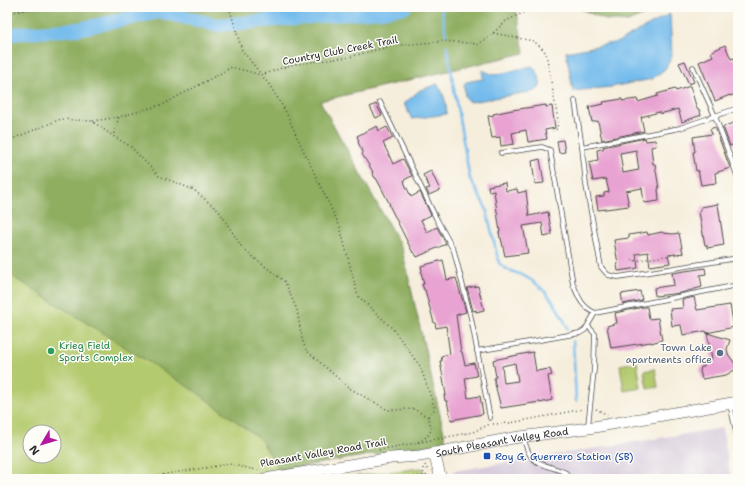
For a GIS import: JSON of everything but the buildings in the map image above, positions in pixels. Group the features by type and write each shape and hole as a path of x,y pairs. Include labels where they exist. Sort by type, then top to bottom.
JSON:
{"main road":[{"name":"South Pleasant Valley Road","path":"264,475 391,458 420,456 522,437 588,428 734,403"},
{"path":"434,453 441,479"}],"lane":[{"path":"693,67 715,116 738,178"},
{"path":"575,101 586,185 601,267 608,275 618,277 738,258"},
{"path":"380,102 436,218 454,251 471,318 490,418"},
{"path":"582,147 680,128 738,108"},
{"path":"501,153 542,147 550,150 573,284 587,309 595,312 738,285"},
{"path":"477,351 580,333 588,326 595,312"},
{"path":"588,326 595,334 593,385 588,428"},
{"path":"734,403 738,437"},
{"path":"522,437 530,455 539,463 566,473 568,479"}],"path":[{"path":"7,14 41,7 58,7"},
{"path":"229,7 242,50 286,112 340,227 358,296 393,329 420,366 435,409 428,418"},
{"name":"Country Club Creek Trail","path":"261,75 291,65 349,57 392,46 445,41 478,44 506,21 534,7"},
{"path":"493,33 533,41 546,53 558,120 557,129 553,130"},
{"path":"7,141 61,119 92,121 119,117 164,104 232,67 261,75"},
{"path":"113,136 119,117"},
{"path":"92,121 130,146 159,176 194,190 219,211 243,249 285,282 297,310 302,339 306,350 344,384 371,402 388,410 414,408 428,418 432,428 430,433 418,442"},
{"path":"632,259 633,261 686,252"},
{"name":"Pleasant Valley Road Trail","path":"380,450 472,432 486,425 510,423 590,408"},
{"name":"Pleasant Valley Road Trail","path":"135,479 229,464 256,470 264,475"},
{"path":"423,468 424,478"},
{"path":"354,479 424,478 430,475"}],"shaded area":[{"path":"722,428 731,479 455,479 453,471"}],"green space":[{"path":"7,7 516,7 524,53 320,101 402,249 446,442 217,479 7,479"},
{"path":"7,7 516,7 524,53 320,101 402,249 446,442 280,470 260,439 198,393 7,273"},
{"path":"576,7 663,7 628,22 606,20"},
{"path":"637,362 641,388 624,391 620,365"},
{"path":"655,369 658,387 647,389 644,371"},
{"path":"422,468 430,479 332,479"}],"water":[{"path":"670,14 672,57 665,69 652,79 611,87 573,91 566,52 618,42"},
{"path":"532,66 538,73 540,81 540,87 535,91 471,102 468,101 465,96 464,85 466,82 483,79 482,70 494,75"},
{"path":"438,84 445,99 446,114 412,119 404,104 420,90"}],"waterway":[{"path":"7,36 11,34 78,29 160,12 218,25 380,11 405,7"},
{"path":"441,7 446,35"},
{"path":"447,46 470,179 486,208 499,263 505,268 524,276 539,286 555,305 568,329"},
{"path":"573,341 576,401"}],"place":[{"name":"Krieg Field Sports Complex","path":"51,351"},
{"name":"Town Lake apartments office","path":"720,353"},
{"name":"Roy G. Guerrero Station (SB)","path":"487,456"}]}
